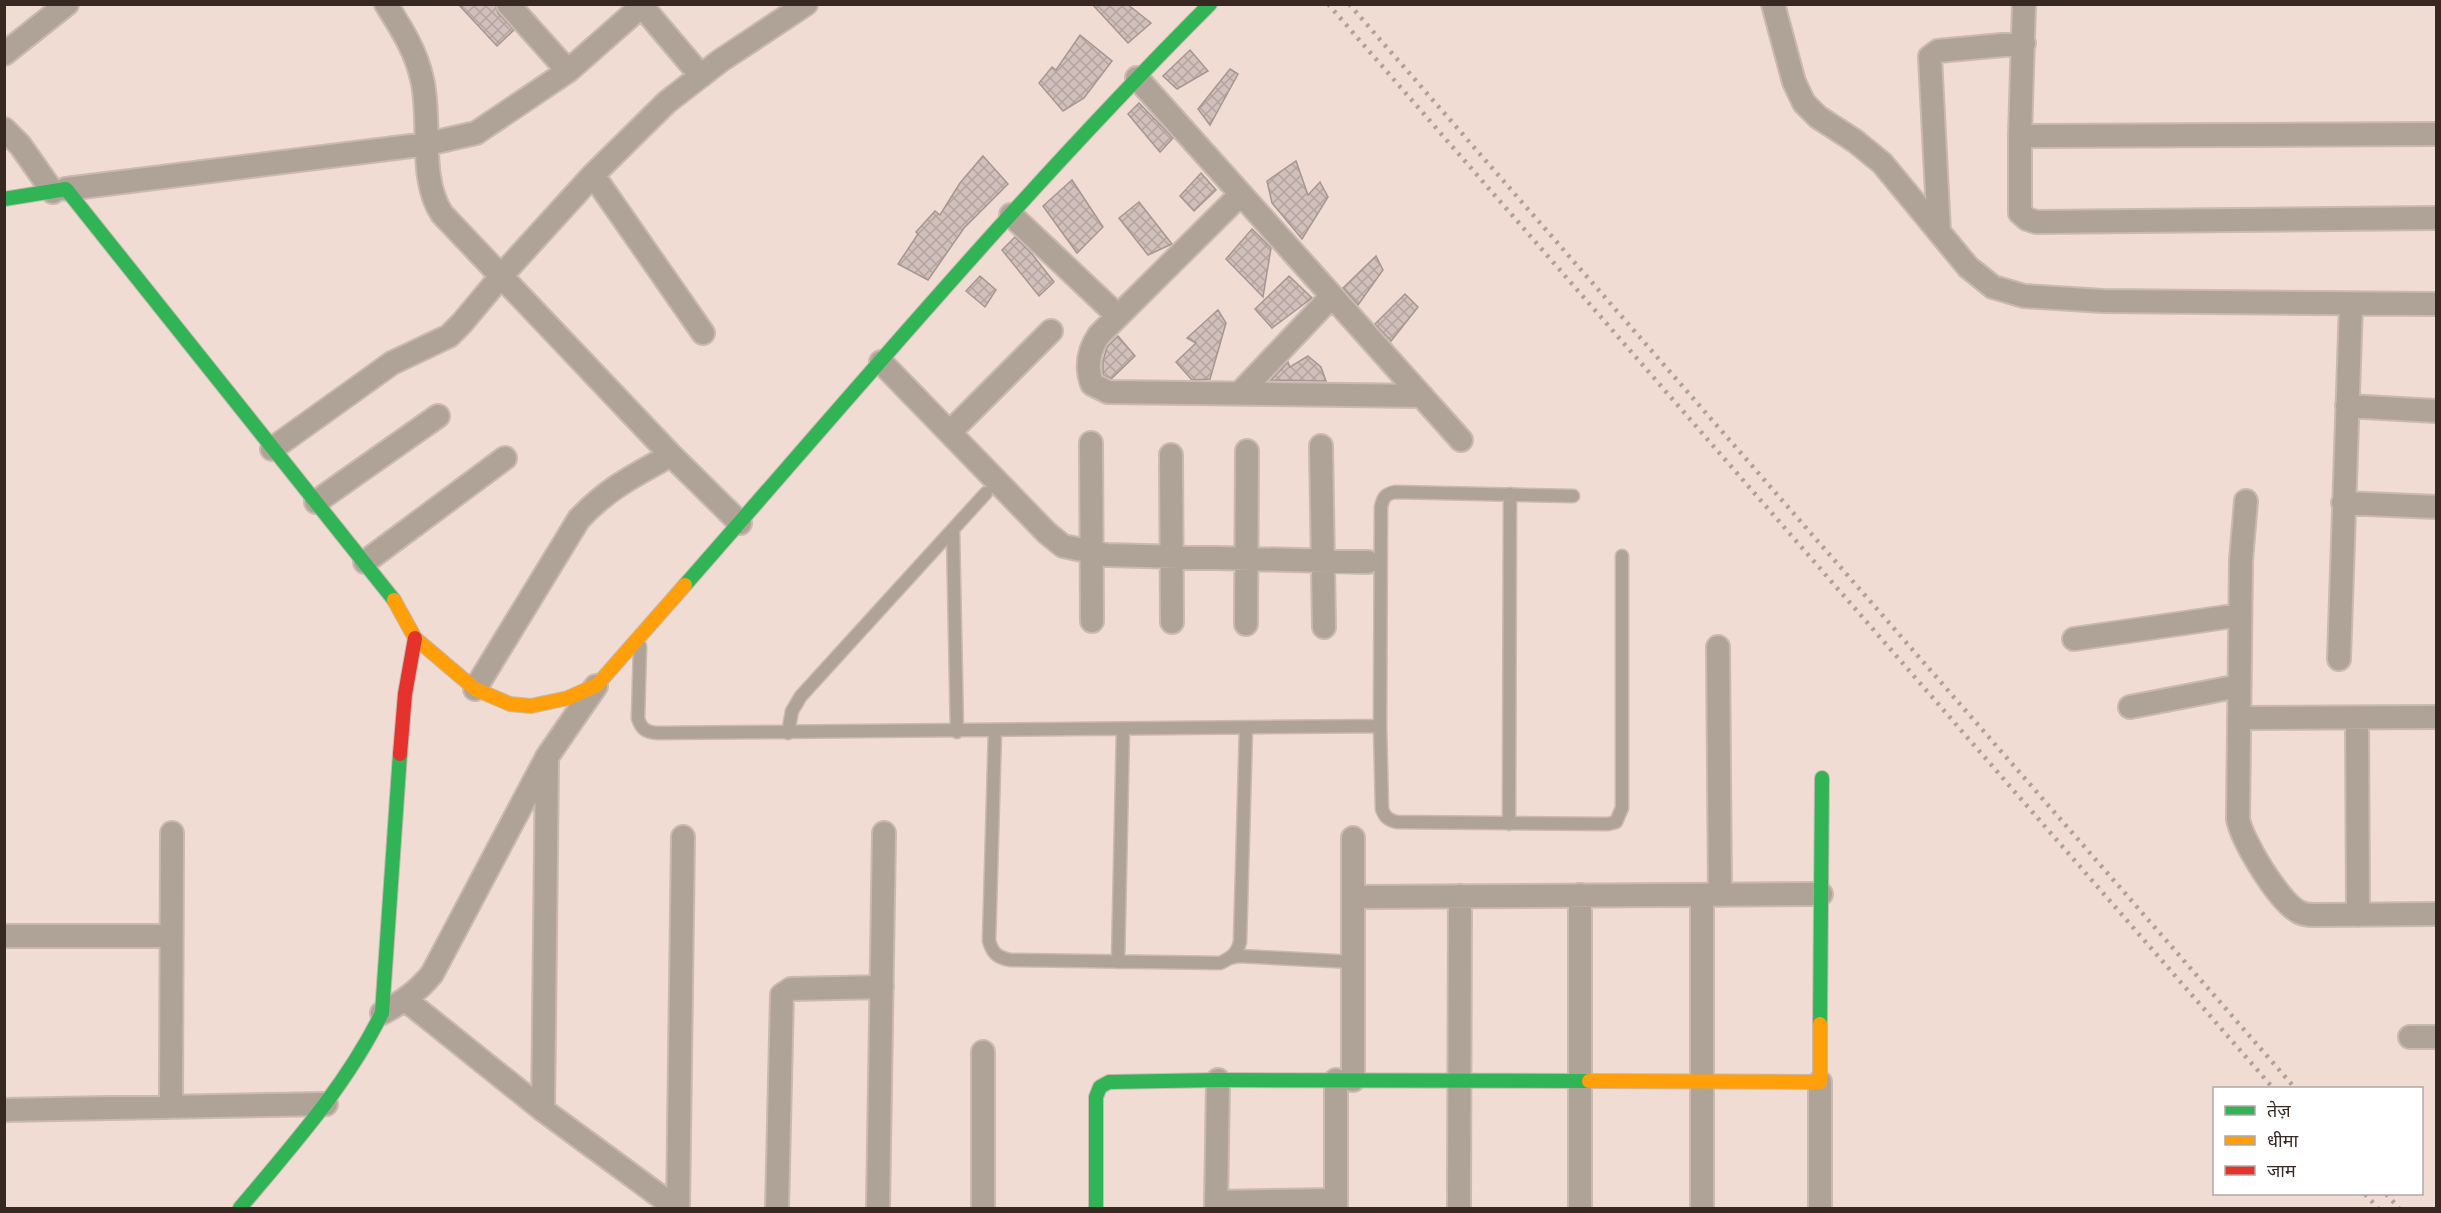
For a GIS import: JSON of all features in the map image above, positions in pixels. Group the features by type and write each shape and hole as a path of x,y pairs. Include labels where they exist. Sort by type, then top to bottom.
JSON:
{"street":[{"path":"4,54 67,4"},
{"path":"386,4 406,36 422,79 429,174 437,206 457,231 502,275 671,455 740,523"},
{"path":"508,4 568,71"},
{"path":"272,449 392,363 449,336 593,175 667,102 806,4"},
{"path":"382,1013 419,990 432,974 547,758 597,685 1011,215 1137,78 1210,4"},
{"path":"1773,4 1794,82 1804,103 1818,117 1855,141 1882,163 1968,267 1993,286 2024,296 2103,301 2436,304"},
{"path":"2024,4 2020,213 2026,219 2036,222 2436,219"},
{"path":"4,200 60,190 427,144 476,133 568,71 642,5 701,76"},
{"path":"1939,232 1930,57 1938,51 2024,43"},
{"path":"1137,78 1461,440"},
{"path":"4,129 60,190 316,502 390,594 415,638 475,689 510,704 531,706 568,698 597,685"},
{"path":"2020,136 2436,134"},
{"path":"593,175 703,333"},
{"path":"1241,194 1092,344 1088,358 1088,374 1092,384 1108,392 1422,396"},
{"path":"1011,215 1118,316"},
{"path":"1240,393 1332,296"},
{"path":"2339,659 2351,304"},
{"path":"950,432 1051,331"},
{"path":"881,362 1047,533 1064,546 1092,553 1368,562"},
{"path":"2347,406 2436,411"},
{"path":"316,502 438,416"},
{"path":"1091,443 1092,621"},
{"path":"1321,446 1324,627"},
{"path":"1246,624 1247,451"},
{"path":"475,689 579,519 597,499 614,486 671,455"},
{"path":"1171,455 1172,622"},
{"path":"364,562 505,458"},
{"path":"2246,501 2241,560 2238,819 2246,844 2284,900 2300,913 2313,915 2436,914"},
{"path":"2343,503 2436,507"},
{"path":"2074,639 2240,615"},
{"path":"240,1209 326,1104 364,1047 382,1013 395,806 405,694 415,638"},
{"path":"1702,1209 1702,1081 1711,895 1718,647"},
{"path":"2130,707 2239,686"},
{"path":"2239,718 2436,717"},
{"path":"2357,718 2358,915"},
{"path":"543,1110 547,758"},
{"path":"1820,1209 1821,778"},
{"path":"171,833 171,1107"},
{"path":"878,1209 884,833"},
{"path":"677,1209 683,837"},
{"path":"1218,1080 1216,1205 1336,1204 1353,962 1353,838"},
{"path":"1353,897 1821,894"},
{"path":"1580,895 1580,1209"},
{"path":"1459,1209 1460,896"},
{"path":"4,936 171,936"},
{"path":"777,1209 782,995 791,989 882,987"},
{"path":"406,1000 543,1110 677,1209"},
{"path":"2410,1038 2436,1037"},
{"path":"983,1052 983,1209"},
{"path":"1096,1209 1096,1097 1102,1084 1109,1082 1345,1080 1820,1082"},
{"path":"4,1110 326,1104"}],"lane":[{"path":"1573,496 1395,492 1383,498 1381,507 1380,726 1384,816 1397,822 1509,824 1608,824 1616,822 1620,816 1622,556"},
{"path":"788,733 792,711 801,696 986,493"},
{"path":"1509,824 1510,495"},
{"path":"953,530 957,732"},
{"path":"640,636 638,718 640,725 647,732 957,732 1380,726"},
{"path":"1230,958 1238,951 1240,942 1246,728"},
{"path":"1118,962 1123,730"},
{"path":"995,731 989,941 992,952 999,957 1010,960 1220,963 1239,956 1353,962"}],"building":[{"path":"458,4 495,4 498,13 514,30 497,46"},
{"path":"1092,4 1127,4 1151,23 1128,43"},
{"path":"1080,35 1112,61 1084,98 1063,111 1039,83 1052,67 1056,70"},
{"path":"1190,50 1208,71 1177,89 1163,76"},
{"path":"1230,69 1238,74 1210,125 1198,109"},
{"path":"1139,103 1173,138 1160,152 1128,114"},
{"path":"983,156 1008,184 964,228 928,280 898,264 918,234 916,232 935,211 940,215 960,183"},
{"path":"1296,161 1308,195 1320,182 1328,197 1302,239 1272,203 1267,181"},
{"path":"1201,173 1216,190 1194,211 1180,196"},
{"path":"1072,180 1103,227 1077,253 1043,206"},
{"path":"1139,202 1172,244 1148,255 1119,218"},
{"path":"1252,229 1271,248 1263,297 1226,259"},
{"path":"1015,237 1054,282 1039,296 1002,250"},
{"path":"1376,256 1383,270 1358,305 1343,288"},
{"path":"980,276 996,290 985,307 966,291"},
{"path":"1289,276 1312,298 1272,328 1255,309"},
{"path":"1405,294 1418,307 1391,341 1375,324"},
{"path":"1218,310 1226,323 1210,379 1192,380 1176,362 1196,343 1187,338"},
{"path":"1118,336 1135,356 1111,379 1103,375 1103,361 1107,347"},
{"path":"1308,356 1321,367 1326,381 1271,380 1288,362 1290,367"}],"railway":[{"path":"1328,4 2272,1087"},
{"path":"1349,4 2294,1087"},
{"path":"2366,1195 2378,1208"},
{"path":"2387,1195 2399,1208"}],"traffic: fast":[{"path":"685,585 1008,217 1141,74 1210,4"},
{"path":"4,199 66,189 394,600"},
{"path":"240,1208 317,1115 352,1066 382,1013 400,754"},
{"path":"1820,1024 1822,778"},
{"path":"1096,1208 1096,1097 1100,1087 1109,1082 1589,1081"}],"traffic: slow":[{"path":"394,600 415,638 475,689 510,704 531,706 568,698 597,685 685,585"},
{"path":"1589,1081 1820,1082 1820,1024"}],"traffic: jam":[{"path":"400,754 405,694 415,638"}]}
